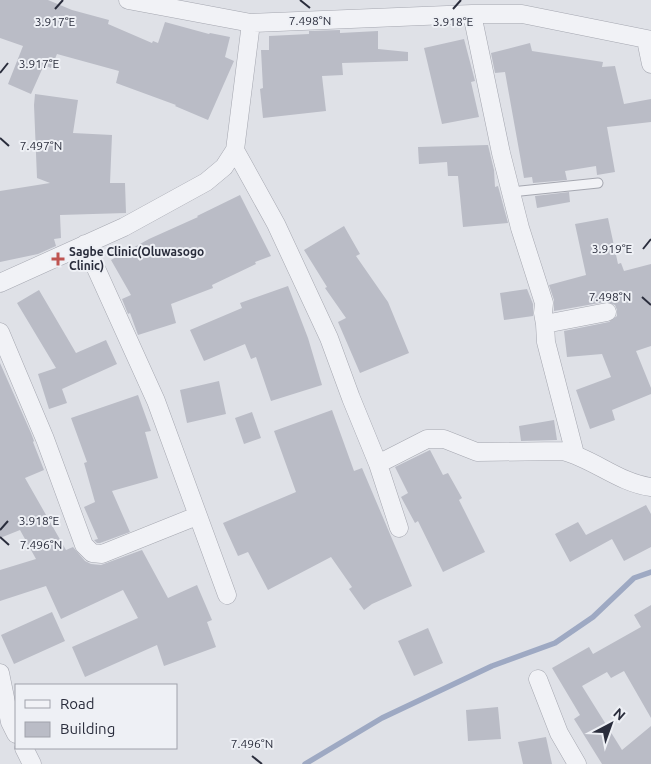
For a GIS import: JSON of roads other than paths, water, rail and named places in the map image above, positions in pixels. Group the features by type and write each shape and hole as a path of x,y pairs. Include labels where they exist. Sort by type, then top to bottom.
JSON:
{"street":[{"path":"128,0 251,23 472,14 522,14 648,40 651,64"},
{"path":"472,14 501,153 520,228 544,303 542,313 546,342 575,454"},
{"path":"0,283 124,227 206,182 224,167 235,150 251,23"},
{"path":"235,150 276,224 329,338 378,464 399,528"},
{"path":"85,244 156,401 226,596"},
{"path":"545,324 607,312"},
{"path":"0,332 45,439 84,545 92,553 102,554 197,516"},
{"path":"378,464 427,439 444,439 477,452 563,451 575,454 638,485 651,487"},
{"path":"0,673 10,722 15,732"},
{"path":"538,679 559,733 577,764"},
{"path":"24,749 32,764"}],"lane":[{"path":"511,192 598,183"}],"waterway":[{"path":"305,764 382,718 492,666 555,643 593,617 634,578 651,572"}],"place":[{"name":"Sagbe Clinic(Oluwasogo Clinic)","path":"58,259"}]}
